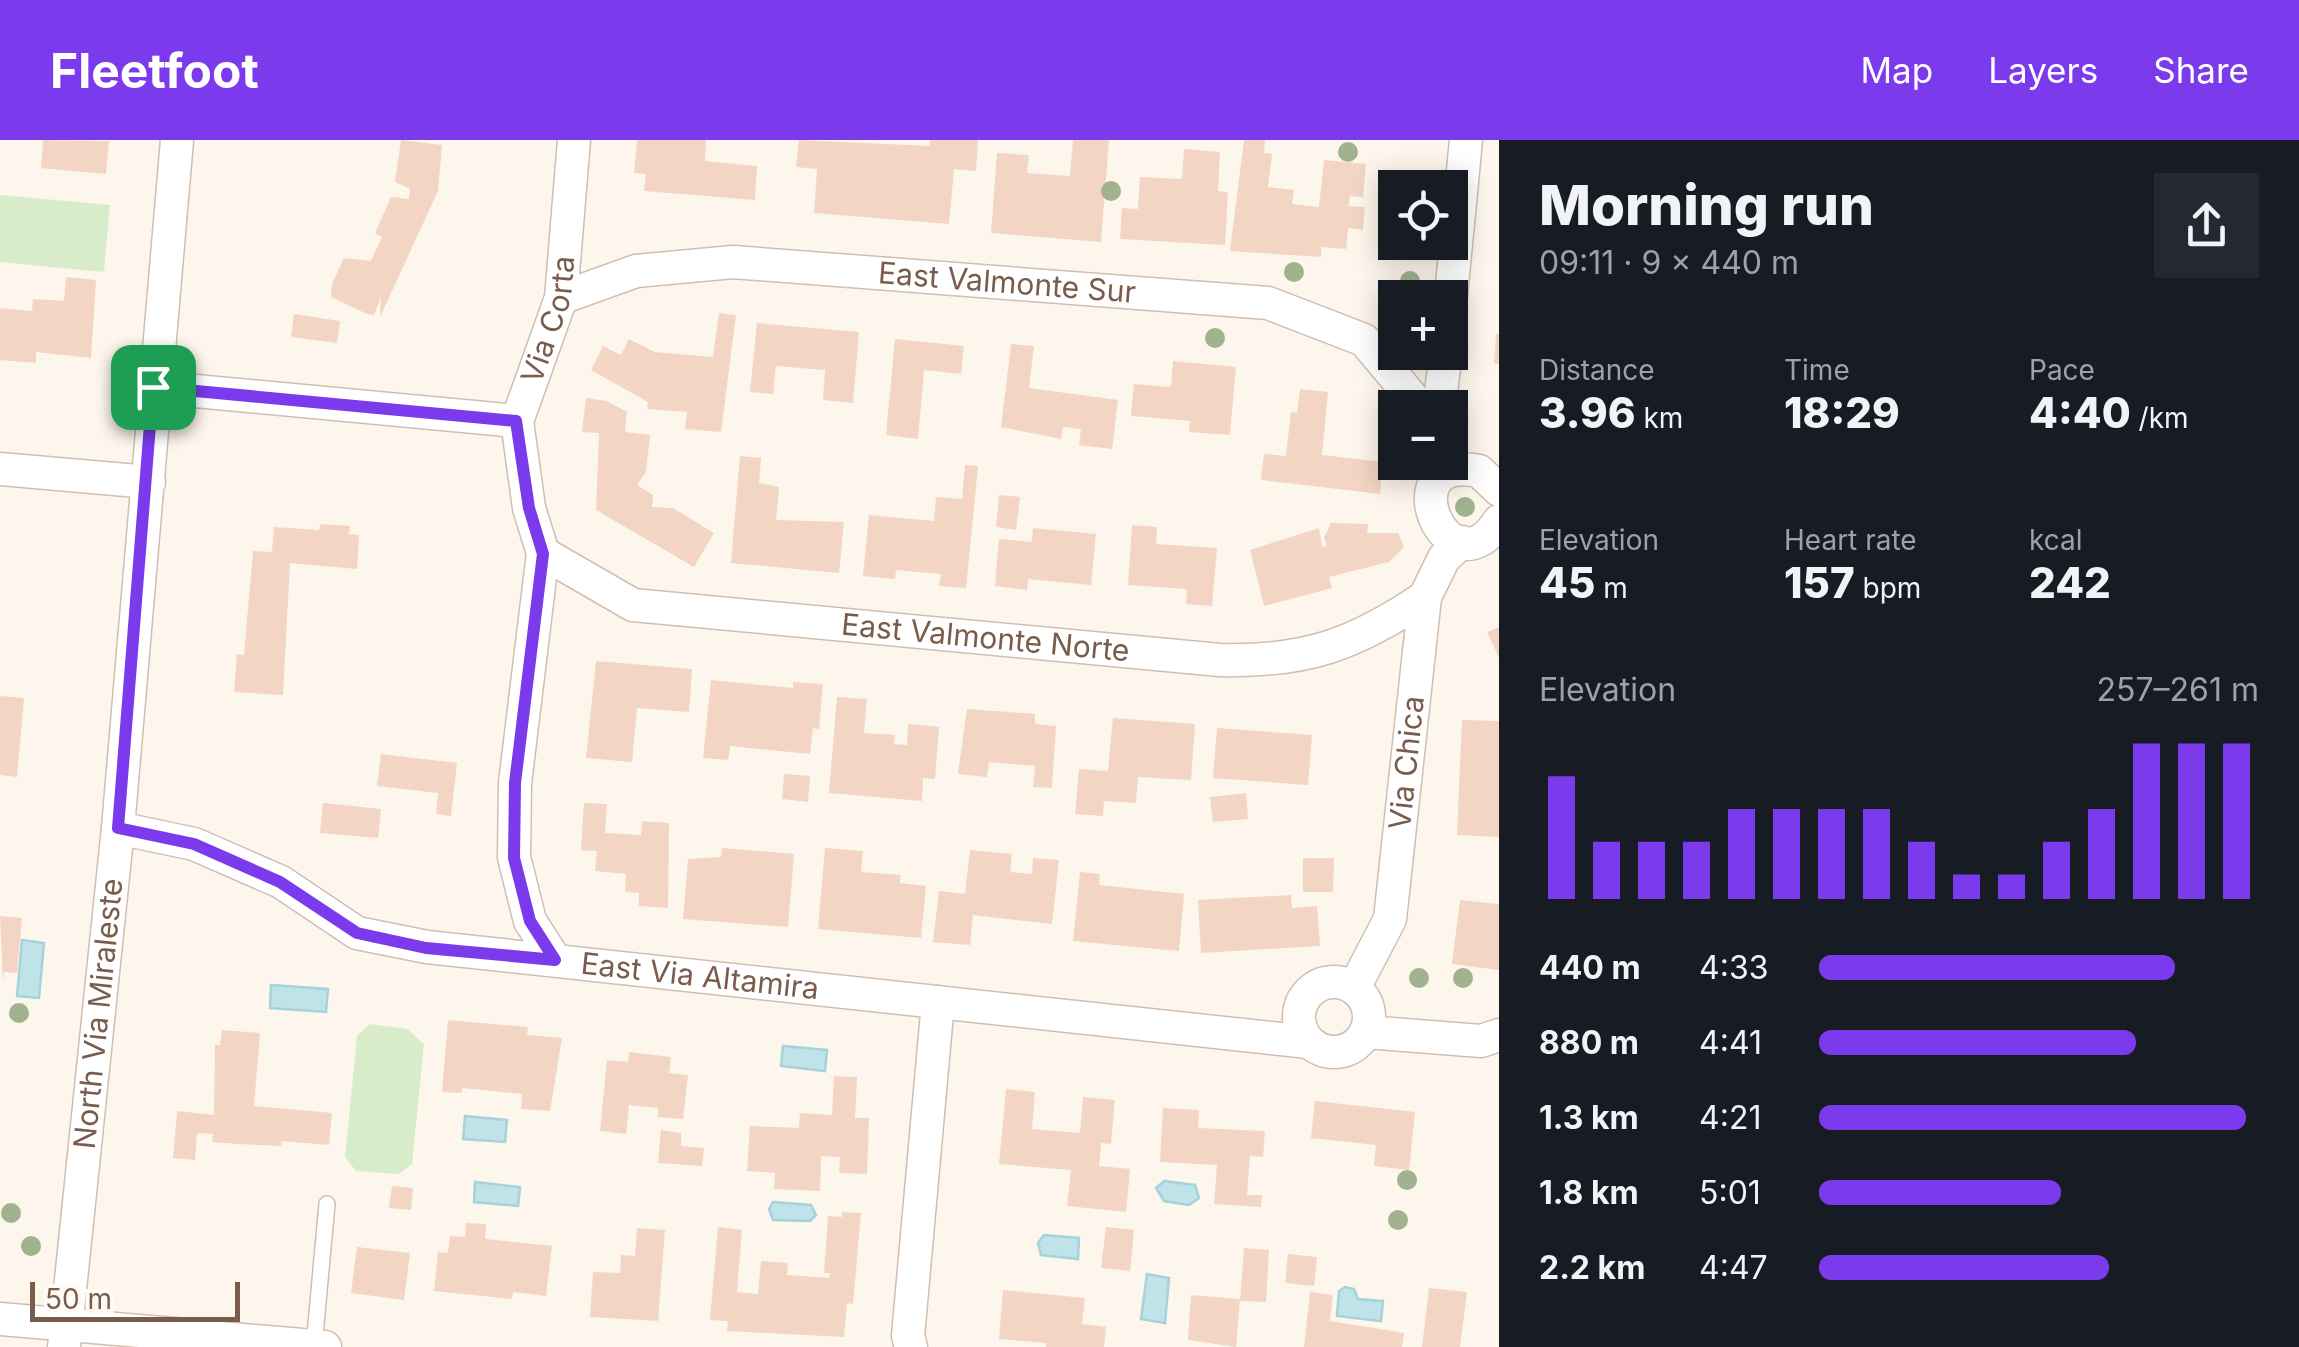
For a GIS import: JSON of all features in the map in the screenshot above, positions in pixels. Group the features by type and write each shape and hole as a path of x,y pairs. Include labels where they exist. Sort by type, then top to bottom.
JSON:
{"street":[{"name":"North Via Miraleste","path":"65,1336 118,828 177,140"},
{"name":"Via Corta","path":"555,960 530,921 514,858 515,783 543,554 529,508 516,421 561,298 574,140"},
{"path":"1453,280 1466,140"},
{"name":"East Valmonte Sur","path":"561,298 636,271 733,262 1268,303 1364,340 1406,390"},
{"path":"153,387 516,421"},
{"path":"0,469 149,482"},
{"path":"1468,469 1479,471 1499,490"},
{"path":"1439,480 1429,509 1440,531 1462,542"},
{"name":"Via Chica","path":"1354,988 1390,919 1426,597 1444,558 1462,542 1484,537 1499,521"},
{"name":"East Valmonte Norte","path":"543,554 633,606 1220,660 1277,661 1352,640 1375,631 1426,597"},
{"name":"East Via Altamira","path":"118,828 194,844 280,882 357,933 426,948 1187,1028 1308,1042 1317,1049 1340,1052 1351,1048 1366,1032 1482,1041 1499,1035"},
{"path":"1308,1042 1298,1010 1310,990 1331,982 1354,988 1368,1008 1366,1032"},
{"path":"911,1347 908,1336 938,1002"},
{"path":"0,1319 65,1336 325,1347"}],"lane":[{"path":"314,1346 327,1204"}],"green space":[{"path":"0,195 110,205 104,272 0,262"},
{"path":"370,1024 407,1029 424,1044 412,1164 399,1174 356,1171 345,1157 357,1036"}],"water":[{"path":"22,940 44,943 39,998 17,996"},
{"path":"271,985 328,989 326,1012 270,1008"},
{"path":"783,1046 827,1050 825,1071 781,1066"},
{"path":"465,1116 507,1120 505,1142 463,1139"},
{"path":"1164,1181 1195,1185 1199,1198 1189,1205 1164,1201 1156,1188"},
{"path":"475,1182 520,1187 518,1206 474,1202"},
{"path":"773,1202 811,1205 816,1215 810,1221 773,1220 769,1209"},
{"path":"1044,1235 1079,1238 1078,1259 1041,1255 1038,1243"},
{"path":"1147,1274 1169,1278 1165,1323 1141,1319"},
{"path":"1345,1287 1354,1289 1358,1299 1383,1301 1381,1321 1337,1316 1339,1291"}],"building":[{"path":"43,140 109,141 106,174 41,168"},
{"path":"401,140 442,145 438,191 380,317 381,297 374,315 367,314 331,297 332,284 344,258 371,261 382,237 375,233 391,197 409,199 410,189 395,182"},
{"path":"637,140 706,140 705,161 757,166 755,200 644,191 646,174 634,173"},
{"path":"799,140 930,146 930,140 978,140 976,171 954,169 949,224 814,213 817,169 796,167"},
{"path":"1073,140 1109,140 1101,242 991,233 997,153 1029,155 1027,173 1070,176"},
{"path":"1244,140 1265,140 1264,153 1272,154 1268,187 1294,190 1292,204 1319,207 1324,160 1366,164 1363,197 1350,196 1349,206 1365,207 1363,230 1348,228 1346,249 1321,247 1321,257 1230,251"},
{"path":"1184,149 1220,152 1218,191 1228,192 1225,245 1120,239 1122,208 1138,209 1140,177 1182,179"},
{"path":"66,277 96,280 91,358 36,352 36,363 0,360 0,308 32,311 33,299 64,301"},
{"path":"719,313 736,315 721,432 685,429 687,412 647,409 648,402 591,370 603,346 621,355 629,339 655,352 713,357"},
{"path":"294,314 340,321 337,343 291,337"},
{"path":"757,323 859,332 853,403 823,400 825,370 776,366 773,394 750,392"},
{"path":"1499,334 1499,364 1494,363"},
{"path":"895,339 964,346 961,374 924,370 918,439 886,435"},
{"path":"1011,344 1034,346 1029,388 1118,400 1112,449 1079,445 1081,429 1063,427 1061,439 1001,427"},
{"path":"1173,361 1236,367 1230,435 1189,432 1190,421 1131,416 1134,384 1171,387"},
{"path":"1300,389 1328,392 1322,455 1378,461 1380,494 1261,480 1264,454 1286,456 1291,412 1297,413"},
{"path":"586,398 607,401 627,412 625,432 650,435 646,472 637,485 653,495 652,507 673,508 714,533 694,567 596,510 599,433 582,432"},
{"path":"740,456 761,458 759,483 779,487 776,520 844,522 839,573 731,563"},
{"path":"965,465 978,466 966,588 939,586 941,574 896,570 895,579 863,576 869,515 934,521 936,497 962,499"},
{"path":"999,495 1020,497 1016,530 996,527"},
{"path":"1331,523 1368,524 1367,533 1398,533 1404,547 1389,562 1329,577 1332,588 1264,606 1250,550 1319,528 1322,547 1327,546 1324,537"},
{"path":"320,524 350,526 349,534 359,535 357,569 290,563 283,695 234,692 237,654 244,655 253,551 272,552 274,527 319,530"},
{"path":"1132,525 1157,527 1156,544 1217,548 1212,606 1186,604 1187,589 1128,585"},
{"path":"1033,528 1096,534 1091,585 1028,579 1027,590 995,586 999,539 1032,542"},
{"path":"1499,627 1499,658 1487,632"},
{"path":"596,661 692,669 689,712 637,708 632,762 586,758"},
{"path":"711,680 793,688 793,682 823,684 819,729 813,728 810,754 730,746 728,760 703,758"},
{"path":"0,696 24,698 17,777 0,775"},
{"path":"837,697 867,699 864,733 895,735 894,744 907,745 908,724 939,727 935,779 923,778 922,801 829,793"},
{"path":"967,709 1035,714 1035,724 1056,726 1052,788 1033,787 1035,766 989,762 987,777 958,774"},
{"path":"1113,718 1195,724 1191,780 1138,777 1136,803 1104,801 1103,816 1075,814 1079,769 1108,771"},
{"path":"1462,720 1499,721 1499,837 1457,835"},
{"path":"1217,728 1312,735 1308,785 1213,778"},
{"path":"381,754 457,763 451,816 436,814 438,793 377,786"},
{"path":"784,774 810,776 808,802 782,799"},
{"path":"1246,793 1248,819 1213,822 1210,797"},
{"path":"323,803 381,809 378,838 320,833"},
{"path":"584,803 607,804 605,833 641,835 642,821 669,823 668,908 639,906 639,893 625,892 626,874 595,871 597,851 581,850"},
{"path":"722,848 794,854 788,927 683,919 688,859 721,857"},
{"path":"825,848 863,851 861,872 901,875 900,883 926,886 921,938 818,929"},
{"path":"970,850 1012,854 1010,872 1032,874 1033,858 1059,860 1052,924 973,915 970,945 933,942 939,891 965,894"},
{"path":"1303,858 1334,858 1333,892 1303,892"},
{"path":"1080,872 1100,874 1099,885 1184,894 1179,951 1073,941"},
{"path":"1291,895 1292,908 1317,906 1320,946 1201,953 1198,900"},
{"path":"1460,900 1499,904 1499,970 1452,964"},
{"path":"0,916 22,918 17,973 4,972 3,982"},
{"path":"448,1020 528,1027 527,1035 562,1038 550,1111 521,1109 522,1094 462,1088 462,1093 442,1092"},
{"path":"222,1030 260,1033 254,1106 332,1113 329,1145 212,1142 213,1134 197,1133 195,1160 173,1158 177,1111 214,1115 215,1045 220,1045"},
{"path":"629,1052 671,1057 669,1073 688,1075 683,1119 658,1117 658,1108 629,1105 626,1134 600,1131 607,1060 628,1062"},
{"path":"834,1076 857,1077 855,1118 869,1118 867,1174 839,1173 840,1157 821,1156 820,1191 774,1189 775,1173 747,1171 750,1126 799,1128 800,1113 832,1115"},
{"path":"1006,1089 1035,1092 1032,1129 1080,1133 1083,1097 1115,1100 1111,1144 1101,1143 1099,1166 1130,1169 1126,1212 1067,1206 1071,1170 999,1164"},
{"path":"1315,1101 1415,1112 1409,1170 1374,1166 1376,1145 1311,1138"},
{"path":"1163,1108 1199,1110 1198,1128 1265,1131 1263,1157 1250,1156 1247,1195 1262,1195 1261,1207 1214,1204 1217,1165 1160,1162"},
{"path":"661,1130 681,1133 681,1146 704,1148 702,1166 658,1163"},
{"path":"392,1186 413,1188 411,1210 389,1208"},
{"path":"842,1212 861,1213 853,1304 847,1303 844,1337 727,1331 728,1321 710,1320 718,1227 742,1230 737,1292 758,1294 761,1261 788,1263 787,1275 829,1278 830,1273 824,1273 828,1216 842,1217"},
{"path":"466,1223 486,1224 485,1239 552,1246 546,1296 513,1292 512,1299 434,1291 438,1252 448,1253 450,1236 465,1237"},
{"path":"1106,1227 1134,1230 1130,1271 1101,1268"},
{"path":"637,1228 665,1230 658,1321 590,1317 593,1272 620,1273 621,1255 635,1256"},
{"path":"357,1247 410,1253 404,1300 351,1293"},
{"path":"1244,1248 1269,1250 1266,1302 1240,1301"},
{"path":"1288,1254 1317,1257 1314,1286 1285,1283"},
{"path":"1429,1288 1467,1292 1460,1347 1422,1347"},
{"path":"1003,1290 1085,1298 1082,1324 1106,1327 1104,1347 1046,1347 1046,1343 999,1339"},
{"path":"1310,1292 1333,1295 1330,1321 1404,1333 1402,1347 1304,1347"},
{"path":"1191,1295 1240,1299 1236,1347 1188,1340"}],"route":[{"path":"153,387 516,421 529,508 543,554 515,783 514,858 530,921 555,960 426,948 357,933 280,882 194,844 118,828 149,482 153,387"}]}
